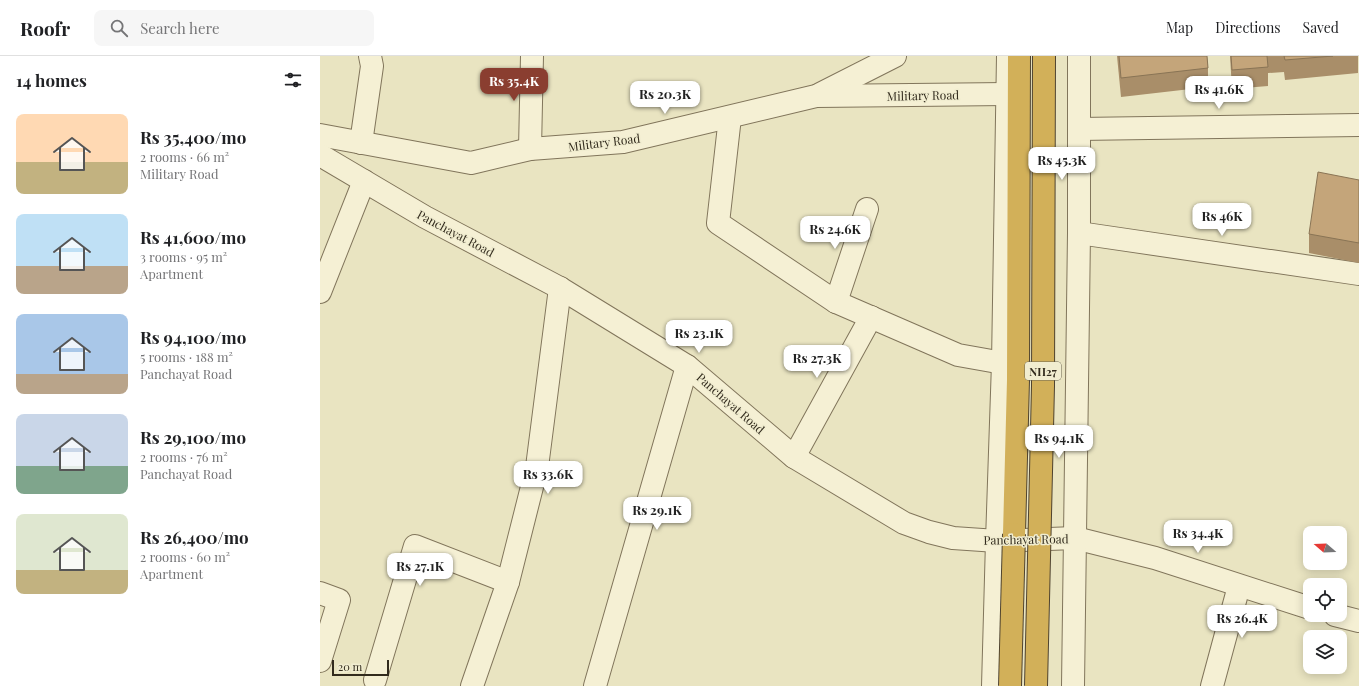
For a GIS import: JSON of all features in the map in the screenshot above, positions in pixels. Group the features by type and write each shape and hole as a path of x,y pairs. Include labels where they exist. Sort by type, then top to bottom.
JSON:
{"highway":[{"name":"NH27","path":"1010,686 1018,388 1019,56"},
{"name":"NH27","path":"1036,686 1044,386 1044,56"}],"street":[{"path":"361,143 372,66 370,56"},
{"path":"530,149 532,56"},
{"path":"816,96 895,56"},
{"path":"994,686 996,541 1003,363 1008,56"},
{"path":"1073,686 1079,233 1079,56"},
{"name":"Military Road","path":"320,135 471,163 530,149 623,142 816,96 1007,94"},
{"path":"730,117 718,223 836,302 958,355 1003,363"},
{"path":"1079,129 1359,125"},
{"name":"Panchayat Road","path":"320,155 425,217 560,288 687,366 794,457 904,523 928,532 953,538 996,541 1075,538 1155,558 1303,606"},
{"path":"320,292 364,181"},
{"path":"836,302 867,209"},
{"path":"1079,233 1359,274"},
{"path":"472,686 508,582 537,467 560,288"},
{"path":"794,457 871,317"},
{"path":"595,686 687,366"},
{"path":"375,680 415,546 508,582"},
{"path":"1212,686 1239,586"},
{"path":"320,593 339,600 320,661"},
{"path":"1347,618 1359,621"}],"building":[{"path":"1119,56 1207,56 1208,68 1121,78"},
{"path":"1231,56 1267,56 1268,67 1232,70"},
{"path":"1284,56 1333,56 1285,60"},
{"path":"1318,172 1359,180 1359,243 1309,234"}]}
